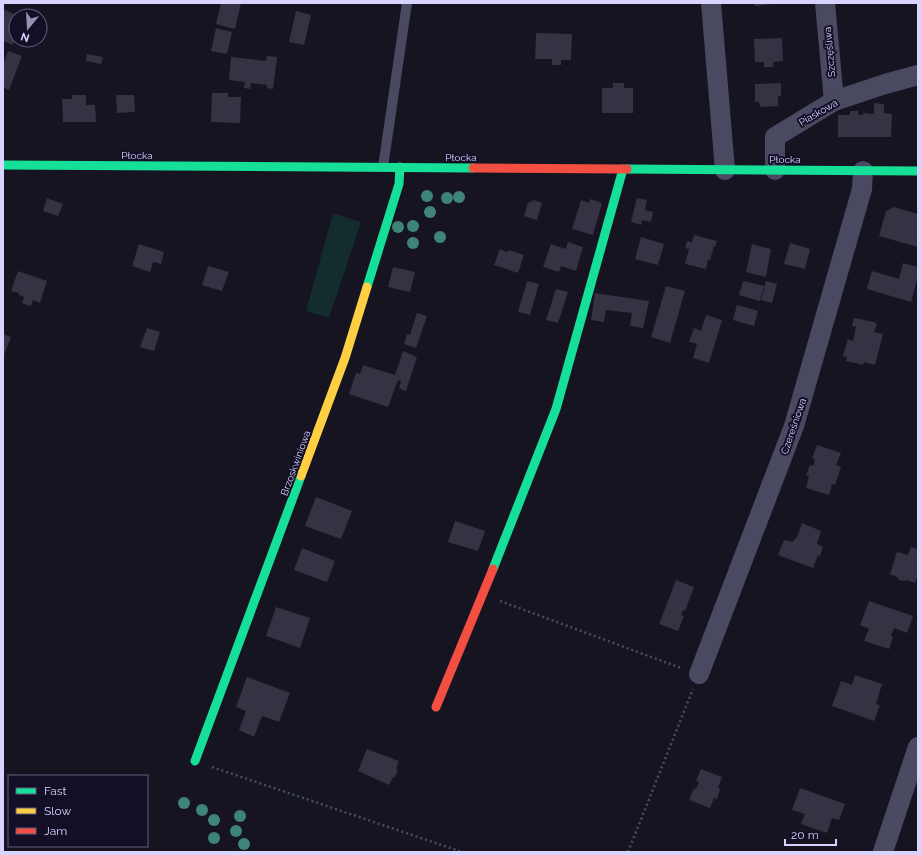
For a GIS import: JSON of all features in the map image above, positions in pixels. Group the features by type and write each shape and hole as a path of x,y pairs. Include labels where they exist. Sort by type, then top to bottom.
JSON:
{"street":[{"path":"711,3 725,170"},
{"name":"Szczęśliwa","path":"825,3 834,101"},
{"name":"Piaskowa","path":"775,170 775,137 834,101 918,75"},
{"name":"Płocka","path":"3,165 918,171"},
{"name":"Brzoskwiniowa","path":"195,761 345,358 399,184 400,167"},
{"path":"436,707 483,595 556,408 623,169"},
{"name":"Czereśniowa","path":"699,674 794,426 862,189 864,171"},
{"path":"883,852 918,748"}],"lane":[{"path":"383,167 407,3"}],"path":[{"path":"483,595 699,674 628,852"},
{"path":"195,761 462,852"}],"green space":[{"path":"333,213 361,222 329,318 306,311"}],"building":[{"path":"221,3 241,3 235,29 216,24"},
{"path":"755,3 773,3 773,4 755,6"},
{"path":"3,9 8,11 8,43 3,41"},
{"path":"296,11 311,15 304,45 289,42"},
{"path":"216,28 232,32 227,54 211,51"},
{"path":"536,33 572,34 571,60 561,60 561,65 552,65 552,59 535,59"},
{"path":"782,38 783,61 773,62 773,67 764,67 764,62 755,62 754,39"},
{"path":"8,51 22,56 9,90 3,87 3,64"},
{"path":"87,54 103,57 101,64 86,61"},
{"path":"267,56 277,57 273,89 267,88 267,85 251,83 250,89 244,88 245,82 229,80 231,57 266,61"},
{"path":"613,83 624,83 624,88 633,88 633,113 602,113 602,88 613,88"},
{"path":"781,83 781,96 778,96 778,106 760,107 759,102 755,102 755,84"},
{"path":"212,93 228,93 228,97 241,97 240,123 211,122"},
{"path":"72,95 86,95 86,105 95,105 96,122 63,122 62,99 72,99"},
{"path":"116,95 134,95 135,112 117,113"},
{"path":"874,103 884,104 884,113 892,114 891,137 838,137 838,115 850,115 850,111 858,111 858,115 863,115 863,113 874,114"},
{"path":"47,198 63,204 58,216 43,211"},
{"path":"637,198 647,200 645,210 653,212 651,222 642,220 641,225 631,222"},
{"path":"590,199 602,203 593,235 572,229 581,200 589,203"},
{"path":"534,200 542,203 537,220 524,216 528,203"},
{"path":"894,207 918,214 918,247 879,236 886,211"},
{"path":"694,235 717,241 710,260 708,260 706,269 685,264 689,249 685,248 687,241 692,242"},
{"path":"641,237 664,244 658,265 635,259"},
{"path":"568,242 583,247 576,271 561,266 559,272 543,267 551,244 566,249"},
{"path":"790,243 810,249 805,269 784,264"},
{"path":"139,244 164,252 161,264 153,262 150,272 132,266"},
{"path":"752,244 771,249 766,277 746,272"},
{"path":"500,249 507,252 509,250 524,255 518,273 494,265"},
{"path":"903,263 918,267 918,276 911,302 867,289 872,271 899,279"},
{"path":"208,266 229,272 222,291 202,285"},
{"path":"393,267 415,272 410,292 388,287"},
{"path":"18,271 47,281 40,303 33,300 31,306 22,303 24,297 19,295 19,293 11,291"},
{"path":"527,281 539,284 530,315 518,312"},
{"path":"743,281 764,286 760,301 739,295"},
{"path":"766,281 777,284 772,303 761,300"},
{"path":"666,286 685,291 670,343 651,337"},
{"path":"556,289 568,292 558,323 546,320"},
{"path":"595,293 649,301 643,328 630,326 632,313 606,310 604,322 591,320"},
{"path":"737,305 758,311 754,326 733,320"},
{"path":"417,313 427,316 416,348 404,344 407,334 410,335"},
{"path":"706,315 722,320 709,363 693,358 697,344 689,342 694,328 701,331"},
{"path":"854,318 874,322 877,324 874,332 883,334 875,365 864,362 863,365 846,361 847,357 843,356 848,339 853,341 856,327 852,326"},
{"path":"147,328 160,332 154,351 140,347"},
{"path":"3,334 11,337 3,357"},
{"path":"403,351 417,357 406,391 399,388 401,381 398,380 388,407 349,394 356,373 360,374 363,365 395,375"},
{"path":"817,445 841,453 836,465 841,467 835,485 832,484 829,495 806,488 809,476 806,475 810,465 813,466 815,460 812,458"},
{"path":"316,497 352,511 341,539 305,526"},
{"path":"455,521 485,531 478,551 448,542"},
{"path":"802,523 821,531 817,544 823,547 813,568 778,555 784,540 792,542 797,537"},
{"path":"911,547 918,549 918,574 915,583 907,580 899,580 897,577 890,574 897,552 908,555"},
{"path":"302,548 335,561 327,582 294,570"},
{"path":"676,580 694,587 685,611 683,610 681,615 684,616 678,631 659,624"},
{"path":"869,601 913,616 907,633 894,628 889,649 864,641 869,629 860,625"},
{"path":"276,607 310,618 300,648 266,636"},
{"path":"855,675 882,684 876,704 880,705 874,721 832,706 841,681 852,685"},
{"path":"247,677 290,693 279,722 262,716 254,737 239,730 246,711 236,707"},
{"path":"367,749 399,761 396,769 398,770 389,785 358,771"},
{"path":"701,769 722,777 718,788 720,789 717,799 714,798 710,808 689,800 694,788 696,789 699,782 696,781"},
{"path":"800,788 845,804 839,820 832,818 827,833 801,824 805,814 792,810"}],"traffic: fast":[{"path":"3,165 473,168"},
{"path":"367,287 399,184 400,167"},
{"path":"493,569 556,409 623,169"},
{"path":"627,169 918,171"},
{"path":"195,761 301,476"}],"traffic: slow":[{"path":"301,476 345,358 367,287"}],"traffic: jam":[{"path":"473,168 627,169"},
{"path":"436,707 493,569"}]}
